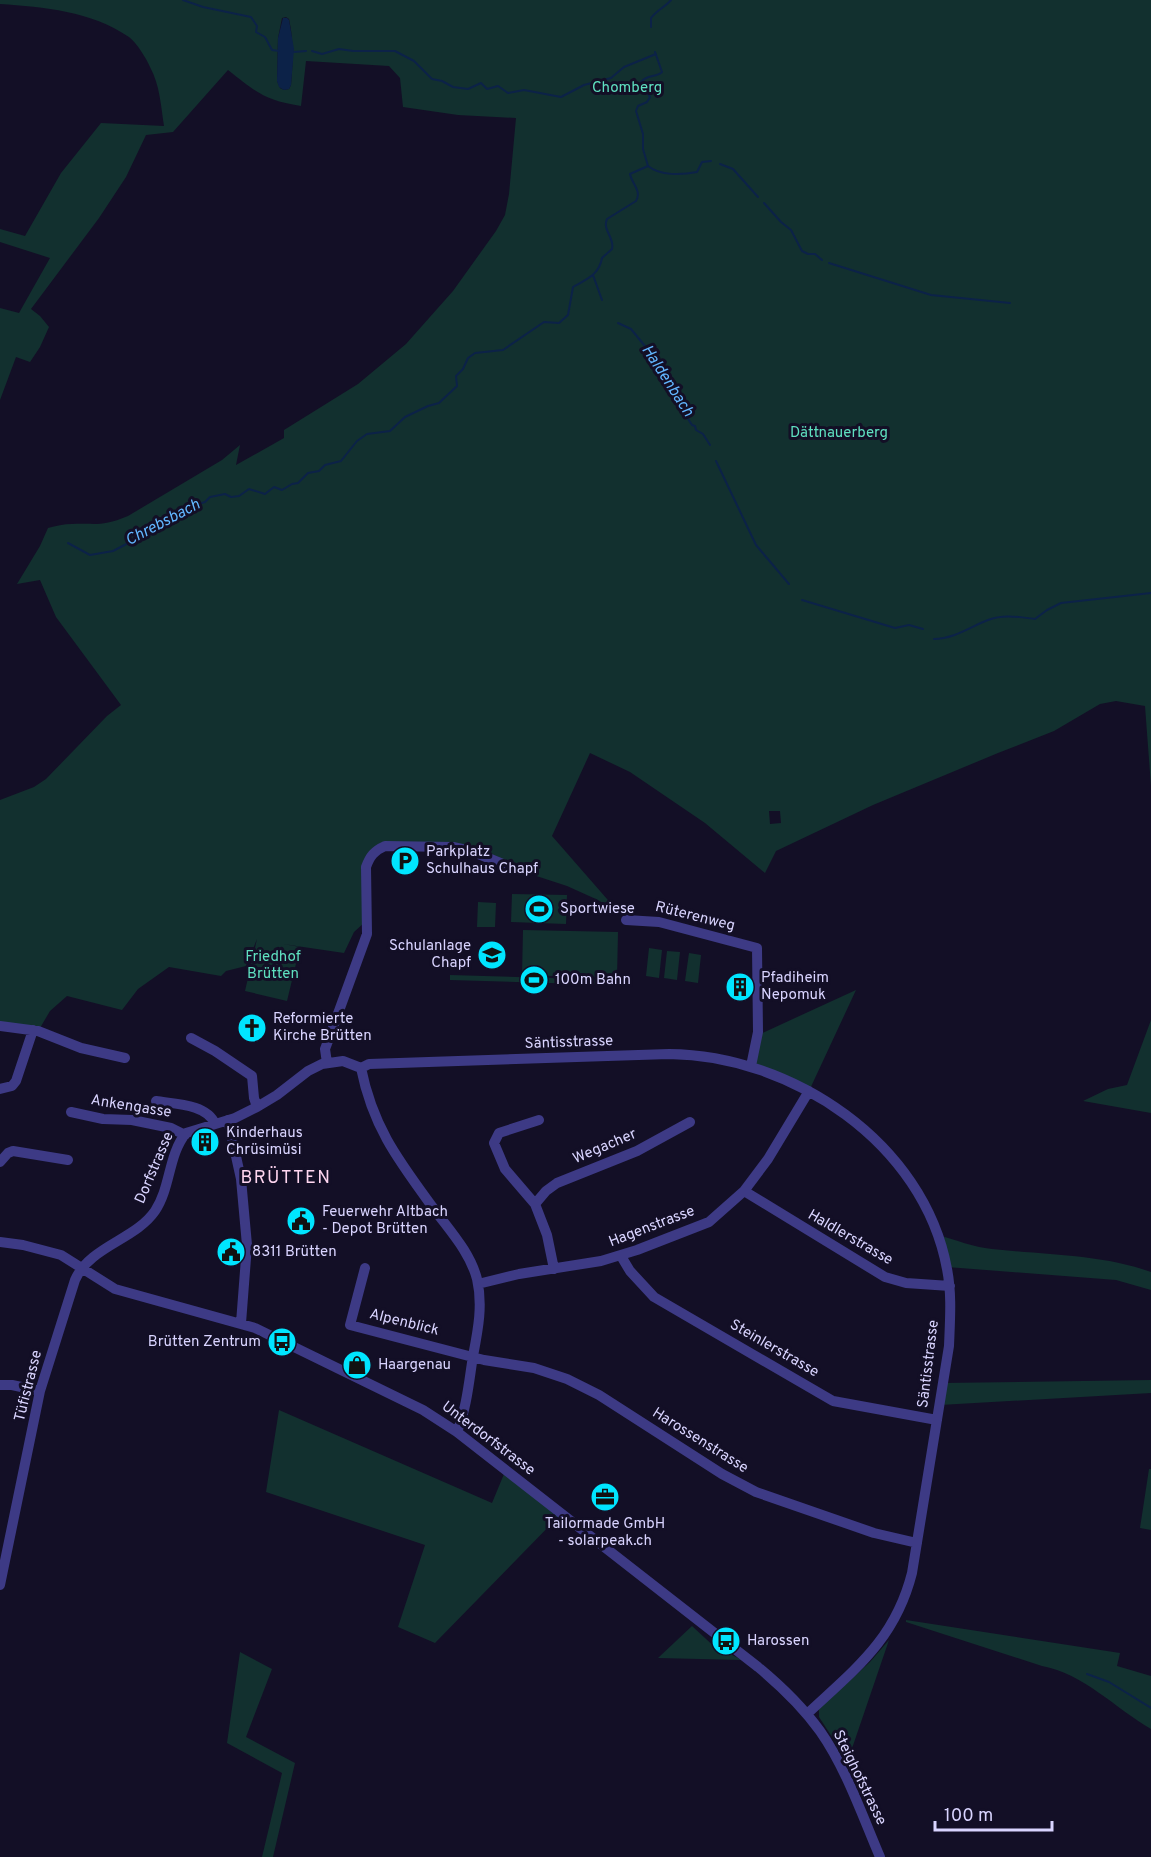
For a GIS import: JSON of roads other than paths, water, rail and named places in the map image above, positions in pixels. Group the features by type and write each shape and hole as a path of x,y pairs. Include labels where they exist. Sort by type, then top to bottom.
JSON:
{"street":[{"path":"327,1063 325,1049 367,934 366,867 369,858 376,850 385,846 453,848 479,854 515,869"},
{"name":"Rüterenweg","path":"626,920 659,922 757,948 758,1032 751,1066"},
{"path":"0,1026 36,1031 81,1048 124,1058"},
{"path":"0,1089 12,1086 16,1081 36,1031"},
{"path":"191,1038 252,1076 257,1107"},
{"name":"Säntisstrasse","path":"327,1063 347,1062 361,1068 369,1064 695,1054 751,1066 783,1077 809,1091 857,1125 886,1151 904,1172 917,1192 938,1235 950,1286 949,1346 912,1573 907,1593 885,1636 865,1660 807,1714"},
{"name":"Dorfstrasse","path":"82,1267 150,1217 162,1197 185,1134 228,1120 257,1107 274,1098 308,1071 327,1063"},
{"path":"361,1068 383,1136 394,1155 467,1256 478,1284 480,1321 466,1403 457,1432"},
{"name":"Hagenstrasse","path":"478,1284 519,1274 621,1256 709,1222 744,1191 768,1159 809,1091"},
{"path":"156,1101 204,1111 211,1116 215,1124"},
{"name":"Ankengasse","path":"71,1112 103,1119 132,1120 171,1128 185,1134"},
{"path":"228,1120 241,1179 247,1245 241,1323"},
{"path":"539,1120 499,1133 494,1143 505,1169 535,1203 547,1235 554,1269"},
{"name":"Wegacher","path":"535,1203 557,1183 637,1151 690,1122"},
{"path":"0,1162 13,1151 68,1160"},
{"name":"Haldlerstrasse","path":"744,1191 885,1277 906,1283 950,1286"},
{"name":"Unterdorfstrasse","path":"0,1242 48,1250 70,1258 115,1289 241,1323 414,1405 457,1432 758,1667 786,1691 807,1714"},
{"name":"Steinlerstrasse","path":"621,1256 630,1271 654,1296 832,1401 937,1420"},
{"name":"Tüfistrasse","path":"0,1585 40,1391 51,1354 60,1334 75,1280 82,1267"},
{"name":"Alpenblick","path":"365,1268 350,1325 473,1357"},
{"name":"Harossenstrasse","path":"473,1357 534,1368 567,1379 594,1392 722,1474 756,1492 874,1533 917,1543"},
{"path":"0,1385 40,1391"},
{"name":"Steighofstrasse","path":"807,1714 828,1744 843,1773 880,1857"}],"water":[{"path":"283,18 289,20 294,49 291,85 289,89 284,90 279,87 277,81 278,38"}],"waterway":[{"path":"183,0 203,7 251,17 257,26 256,32 265,37 272,50 279,51"},
{"path":"651,27 651,18 671,0"},
{"path":"312,51 322,54 339,49 395,51 414,61 432,79 453,87 468,89 481,83 487,89 498,86 508,93 524,90 561,97 584,85 611,78 624,67 656,54"},
{"path":"294,52 306,51"},
{"name":"Chrebsbach","path":"68,543 90,555 113,551 138,538 155,525 191,512 196,505 205,502 210,497 225,494 231,497 239,496 249,489 265,494 274,487 282,490 298,483 308,473 319,471 325,465 341,461 357,441 367,434 390,431 405,417 439,403 457,386 456,376 463,369 468,358 475,353 503,350 544,322 559,323 568,315 573,287 595,273 602,258 612,249 612,241 606,227 607,219 636,201 638,197 630,174 648,166 643,149 643,134 636,111 638,106 647,102 650,97 641,82 662,72 655,52"},
{"path":"648,166 659,172 685,174 697,172 702,162 711,161"},
{"path":"720,164 733,169 758,197"},
{"path":"764,203 791,230 802,251 815,254 822,260"},
{"path":"829,263 931,295 1010,303"},
{"name":"Haldenbach","path":"593,275 602,300"},
{"name":"Haldenbach","path":"618,323 631,329 662,367 660,372 672,385 677,402 692,425 703,434 710,445"},
{"name":"Haldenbach","path":"716,461 756,545 789,584"},
{"name":"Haldenbach","path":"934,639 955,635 999,617 1035,619 1061,603 1151,593"},
{"name":"Haldenbach","path":"802,600 895,628 909,625 923,629"},
{"path":"1087,1674 1109,1682 1151,1708"}],"place":[{"name":"Parkplatz Schulhaus Chapf","path":"405,861"},
{"name":"Sportwiese","path":"539,909"},
{"name":"Schulanlage Chapf","path":"492,955"},
{"name":"100m Bahn","path":"534,980"},
{"name":"Pfadiheim Nepomuk","path":"740,987"},
{"name":"Reformierte Kirche Brütten","path":"252,1028"},
{"name":"Kinderhaus Chrüsimüsi","path":"205,1142"},
{"name":"Feuerwehr Altbach - Depot Brütten","path":"301,1221"},
{"name":"8311 Brütten","path":"231,1252"},
{"name":"Brütten Zentrum","path":"282,1342"},
{"name":"Haargenau","path":"357,1365"},
{"name":"Tailormade GmbH - solarpeak.ch","path":"605,1497"},
{"name":"Harossen","path":"726,1641"}],"district":[{"name":"BRÜTTEN","path":"286,1178"}],"park label":[{"name":"Chomberg","path":"627,88"},
{"name":"Dättnauerberg","path":"839,433"},
{"name":"Friedhof Brütten","path":"273,966"}]}
